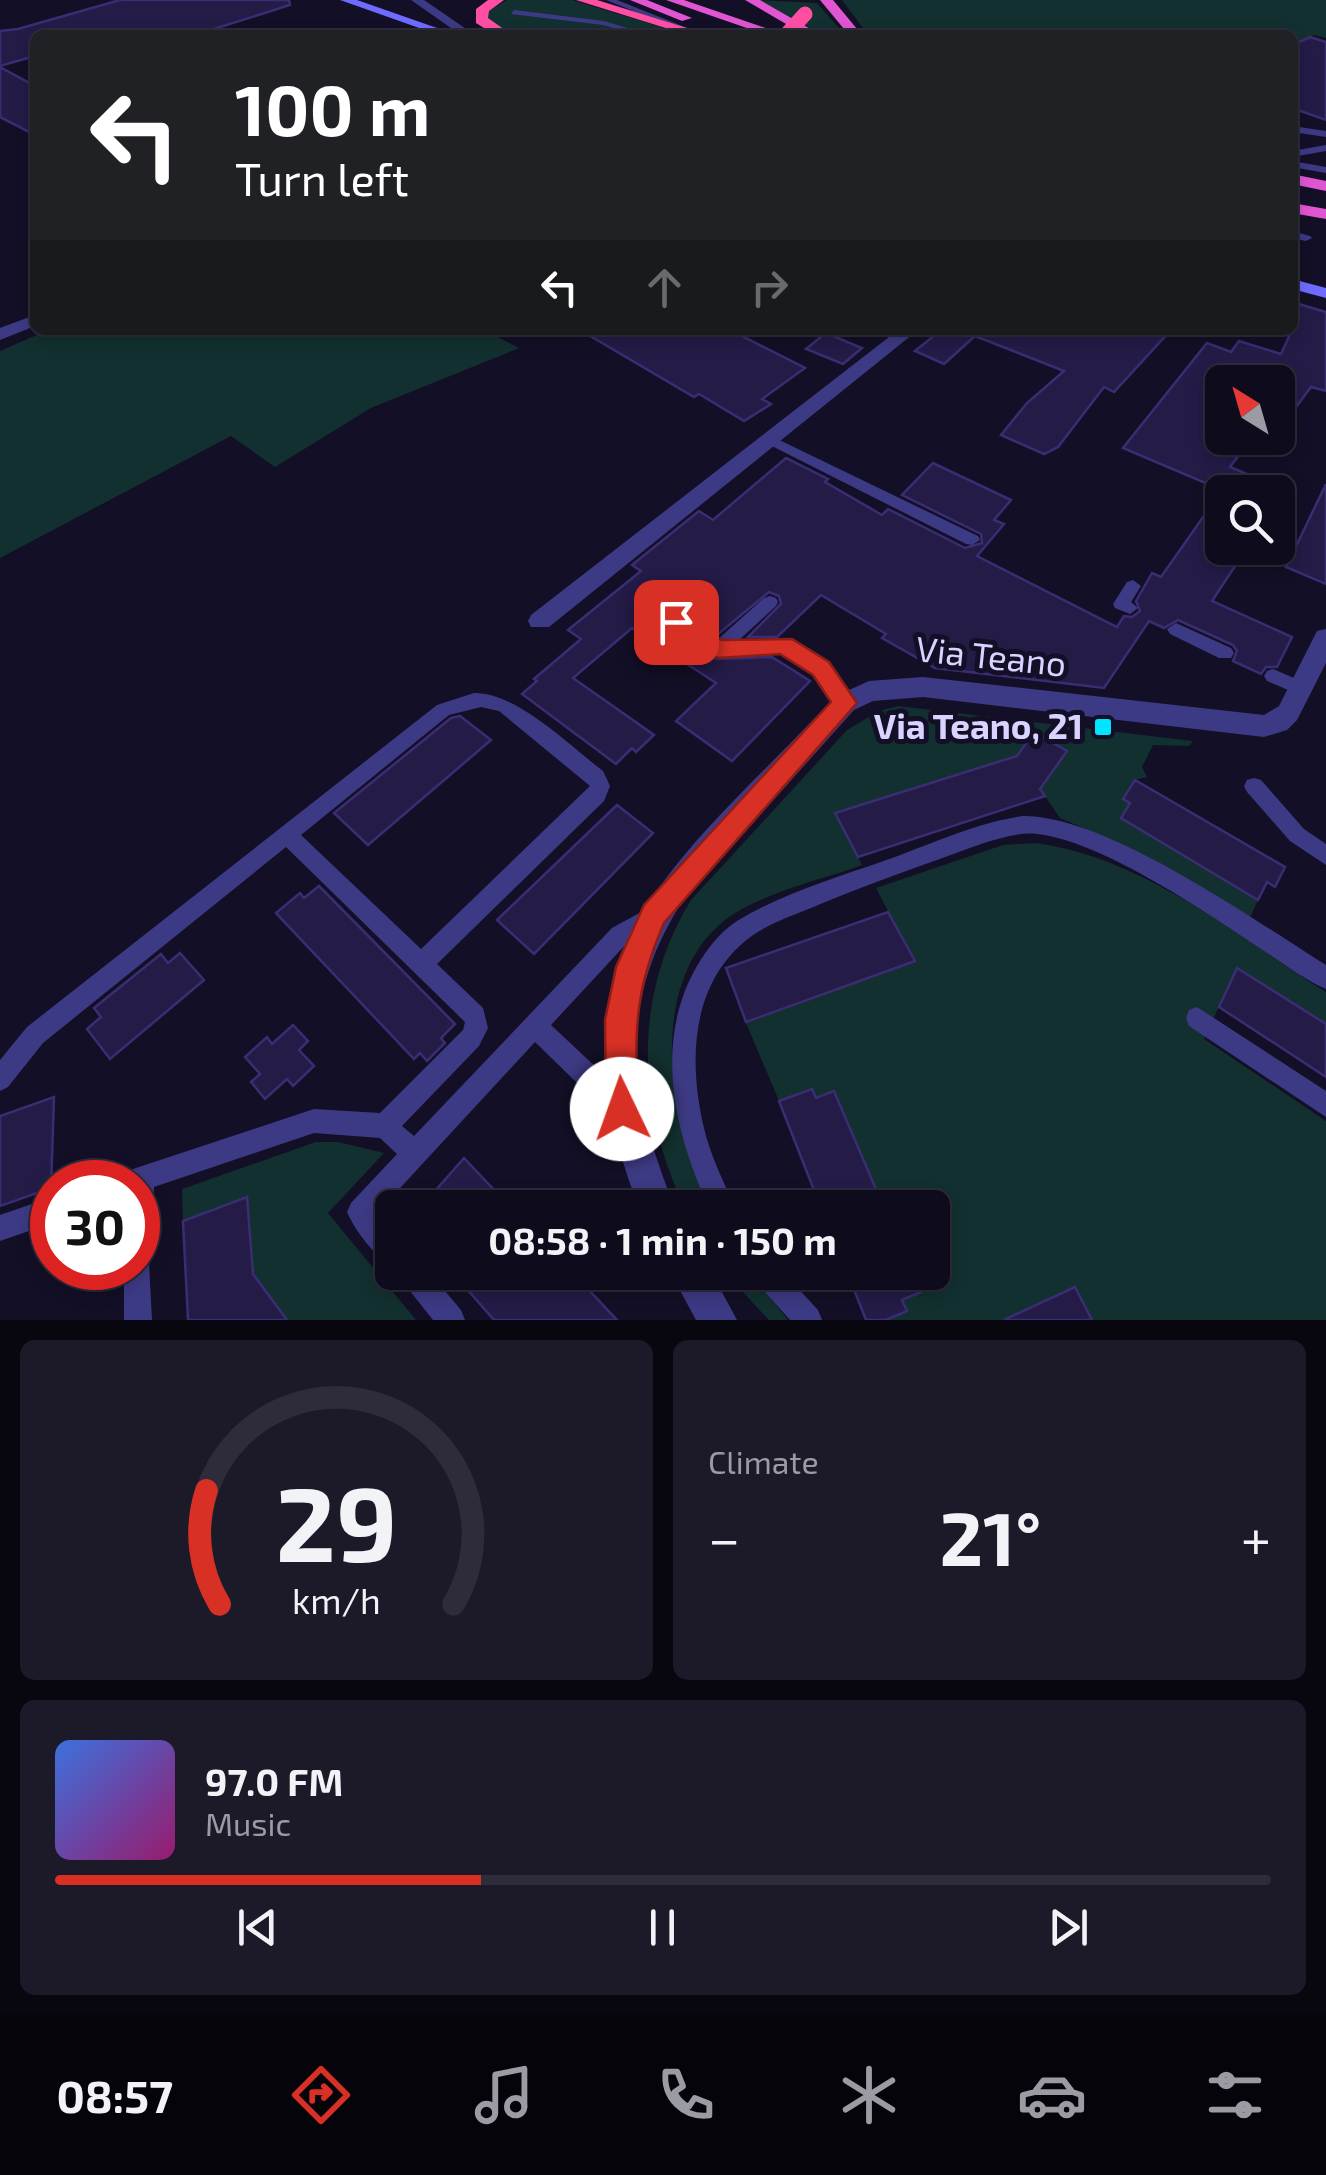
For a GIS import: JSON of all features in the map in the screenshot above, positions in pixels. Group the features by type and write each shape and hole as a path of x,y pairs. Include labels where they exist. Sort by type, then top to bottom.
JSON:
{"highway":[{"path":"480,0 469,12 469,20 482,30"},
{"path":"496,0 485,7 481,20 497,30"},
{"path":"583,0 685,30"},
{"path":"636,0 724,30"},
{"path":"672,0 767,30"},
{"path":"751,0 805,30"},
{"path":"788,30 805,14 802,0"},
{"path":"826,0 852,30"},
{"path":"1298,168 1326,173"},
{"path":"1298,180 1326,186"},
{"path":"1298,193 1326,199"},
{"path":"1298,209 1326,214"}],"main road":[{"path":"346,0 439,30"},
{"path":"379,0 398,13 442,30"},
{"path":"1298,286 1326,293"}],"street":[{"path":"418,0 462,30"},
{"path":"0,335 30,322"},
{"path":"540,621 903,335"},
{"name":"Via Teano","path":"845,703 868,691 922,686 1264,726 1278,722 1288,713 1326,638"},
{"path":"651,1190 622,1109 620,1020 630,967 654,914 845,703"},
{"path":"700,1290 718,1320"}],"lane":[{"path":"610,0 689,30"},
{"path":"514,12 604,23 629,30"},
{"path":"1298,130 1326,134"},
{"path":"1298,132 1321,149"},
{"path":"768,439 972,540"},
{"path":"1130,608 1121,604 1133,586"},
{"path":"718,649 770,602"},
{"path":"676,622 718,649 784,646 821,668 845,703"},
{"path":"1176,629 1224,652"},
{"path":"1273,676 1302,689"},
{"path":"0,1079 35,1035 443,710 466,700 490,699 505,706 596,776 600,786 596,795 423,962"},
{"path":"1254,786 1297,835 1326,856"},
{"path":"713,1190 686,1118 684,1030 702,974 728,940 742,930 873,875 994,832 1041,825 1083,838 1136,864 1326,978"},
{"path":"288,834 475,1016 477,1028 386,1126"},
{"path":"380,1190 620,935 654,914"},
{"path":"1196,1018 1326,1105"},
{"path":"535,1026 622,1109"},
{"path":"160,1172 291,1126 338,1120 386,1126 414,1154"},
{"path":"375,1196 360,1212 375,1230"},
{"path":"0,1228 30,1218"},
{"path":"137,1290 138,1320"},
{"path":"426,1290 451,1320"},
{"path":"780,1290 808,1320"}],"green space":[{"path":"507,0 572,0 671,30 496,30 487,23 487,12"},
{"path":"759,0 817,3 841,30 814,30"},
{"path":"842,0 1326,0 1326,38 1314,35 1298,43 1298,30 864,30"},
{"path":"37,335 494,335 519,348 371,408 275,467 231,436 0,558 0,351"},
{"path":"898,706 1193,741 1189,746 1153,745 1142,767 1147,777 1135,780 1124,798 1130,803 1121,818 1258,900 1249,920 1097,834 1060,818 1040,789 1067,751 1035,732 1017,756 836,813 862,865 779,893 732,915 704,941 685,975 675,1013 675,1095 683,1136 702,1190 677,1190 657,1131 648,1052 658,975 672,937 691,900 847,730 879,711"},
{"path":"1036,843 1076,851 1152,882 1326,992 1326,1024 1237,968 1204,1039 1326,1121 1326,1320 1092,1320 1075,1287 1004,1320 886,1320 907,1311 902,1300 920,1290 950,1290 950,1190 877,1190 834,1091 816,1098 812,1089 779,1101 746,1023 914,962 876,888 1003,845"},
{"path":"316,1142 338,1142 384,1153 328,1213 375,1270 375,1290 391,1290 416,1320 287,1320 253,1274 247,1198 183,1221 182,1189"},
{"path":"741,1290 764,1290 788,1320 769,1320"}],"building":[{"path":"120,0 289,0 290,5 211,30 30,30 30,57 0,66 0,31"},
{"path":"1310,37 1326,42 1326,120 1298,110 1298,42"},
{"path":"0,67 30,83 30,132 0,117"},
{"path":"1298,304 1326,312 1326,391 1311,387 1295,408 1295,365 1205,365 1205,455 1239,455 1230,467 1249,475 1205,475 1205,483 1123,448 1207,343 1231,352 1239,341 1281,354 1290,335 1298,335"},
{"path":"589,335 740,335 805,368 762,399 771,404 744,421 699,394 694,397"},
{"path":"824,335 862,348 843,364 806,349"},
{"path":"935,335 1166,335 1114,392 1104,387 1058,447 1044,454 1001,435 1027,403 1064,371 975,336 944,364 915,351"},
{"path":"786,458 828,479 825,482 882,515 888,509 965,548 982,543 981,534 902,495 933,463 1011,500 994,520 1004,524 977,556 1117,627 1124,616 1132,617 1140,611 1136,601 1152,573 1161,577 1205,514 1205,565 1236,565 1212,601 1292,637 1277,667 1266,667 1261,674 1233,661 1237,651 1233,645 1178,620 1164,628 1149,621 1104,688 935,668 882,638 886,634 821,595 777,637 748,637 781,604 779,596 769,592 717,635 682,613 668,614 665,621 668,630 716,659 772,657 810,681 732,761 676,721 716,683 632,628 573,678 654,735 636,752 632,748 616,764 522,694 581,639 568,630 641,571 632,565 699,511 713,520"},
{"path":"1326,484 1326,584 1286,567 1295,565 1295,548"},
{"path":"460,716 491,740 368,845 334,813 451,718"},
{"path":"1034,732 1067,751 1040,789 1045,796 858,857 835,813 1017,756"},
{"path":"1135,780 1285,867 1275,887 1267,882 1258,900 1121,818 1130,803 1123,799"},
{"path":"617,805 653,833 534,954 497,920"},
{"path":"319,886 455,1024 441,1038 445,1043 427,1061 420,1053 414,1059 276,913 300,893 304,898"},
{"path":"888,912 915,961 746,1022 726,968"},
{"path":"180,953 204,980 110,1059 87,1029 101,1017 94,1008 161,954 168,963"},
{"path":"1237,968 1326,1024 1326,1077 1219,1007"},
{"path":"293,1025 308,1041 299,1050 314,1066 293,1086 287,1079 265,1099 251,1082 260,1074 245,1057 267,1037 272,1044"},
{"path":"812,1089 816,1098 834,1091 876,1190 814,1190 779,1101"},
{"path":"54,1097 52,1160 30,1160 30,1195 0,1206 0,1116"},
{"path":"464,1158 494,1190 436,1190"},
{"path":"247,1197 253,1274 287,1320 188,1320 183,1221"},
{"path":"1075,1287 1092,1320 1004,1320"},
{"path":"468,1290 589,1290 617,1320 494,1320"},
{"path":"854,1290 920,1290 902,1300 907,1311 886,1320 866,1320"}],"place":[{"name":"Via Teano, 21","path":"1103,727"}],"route":[{"path":"622,1109 620,1020 630,967 654,914 845,703 821,668 784,646 718,649 676,622"}]}
